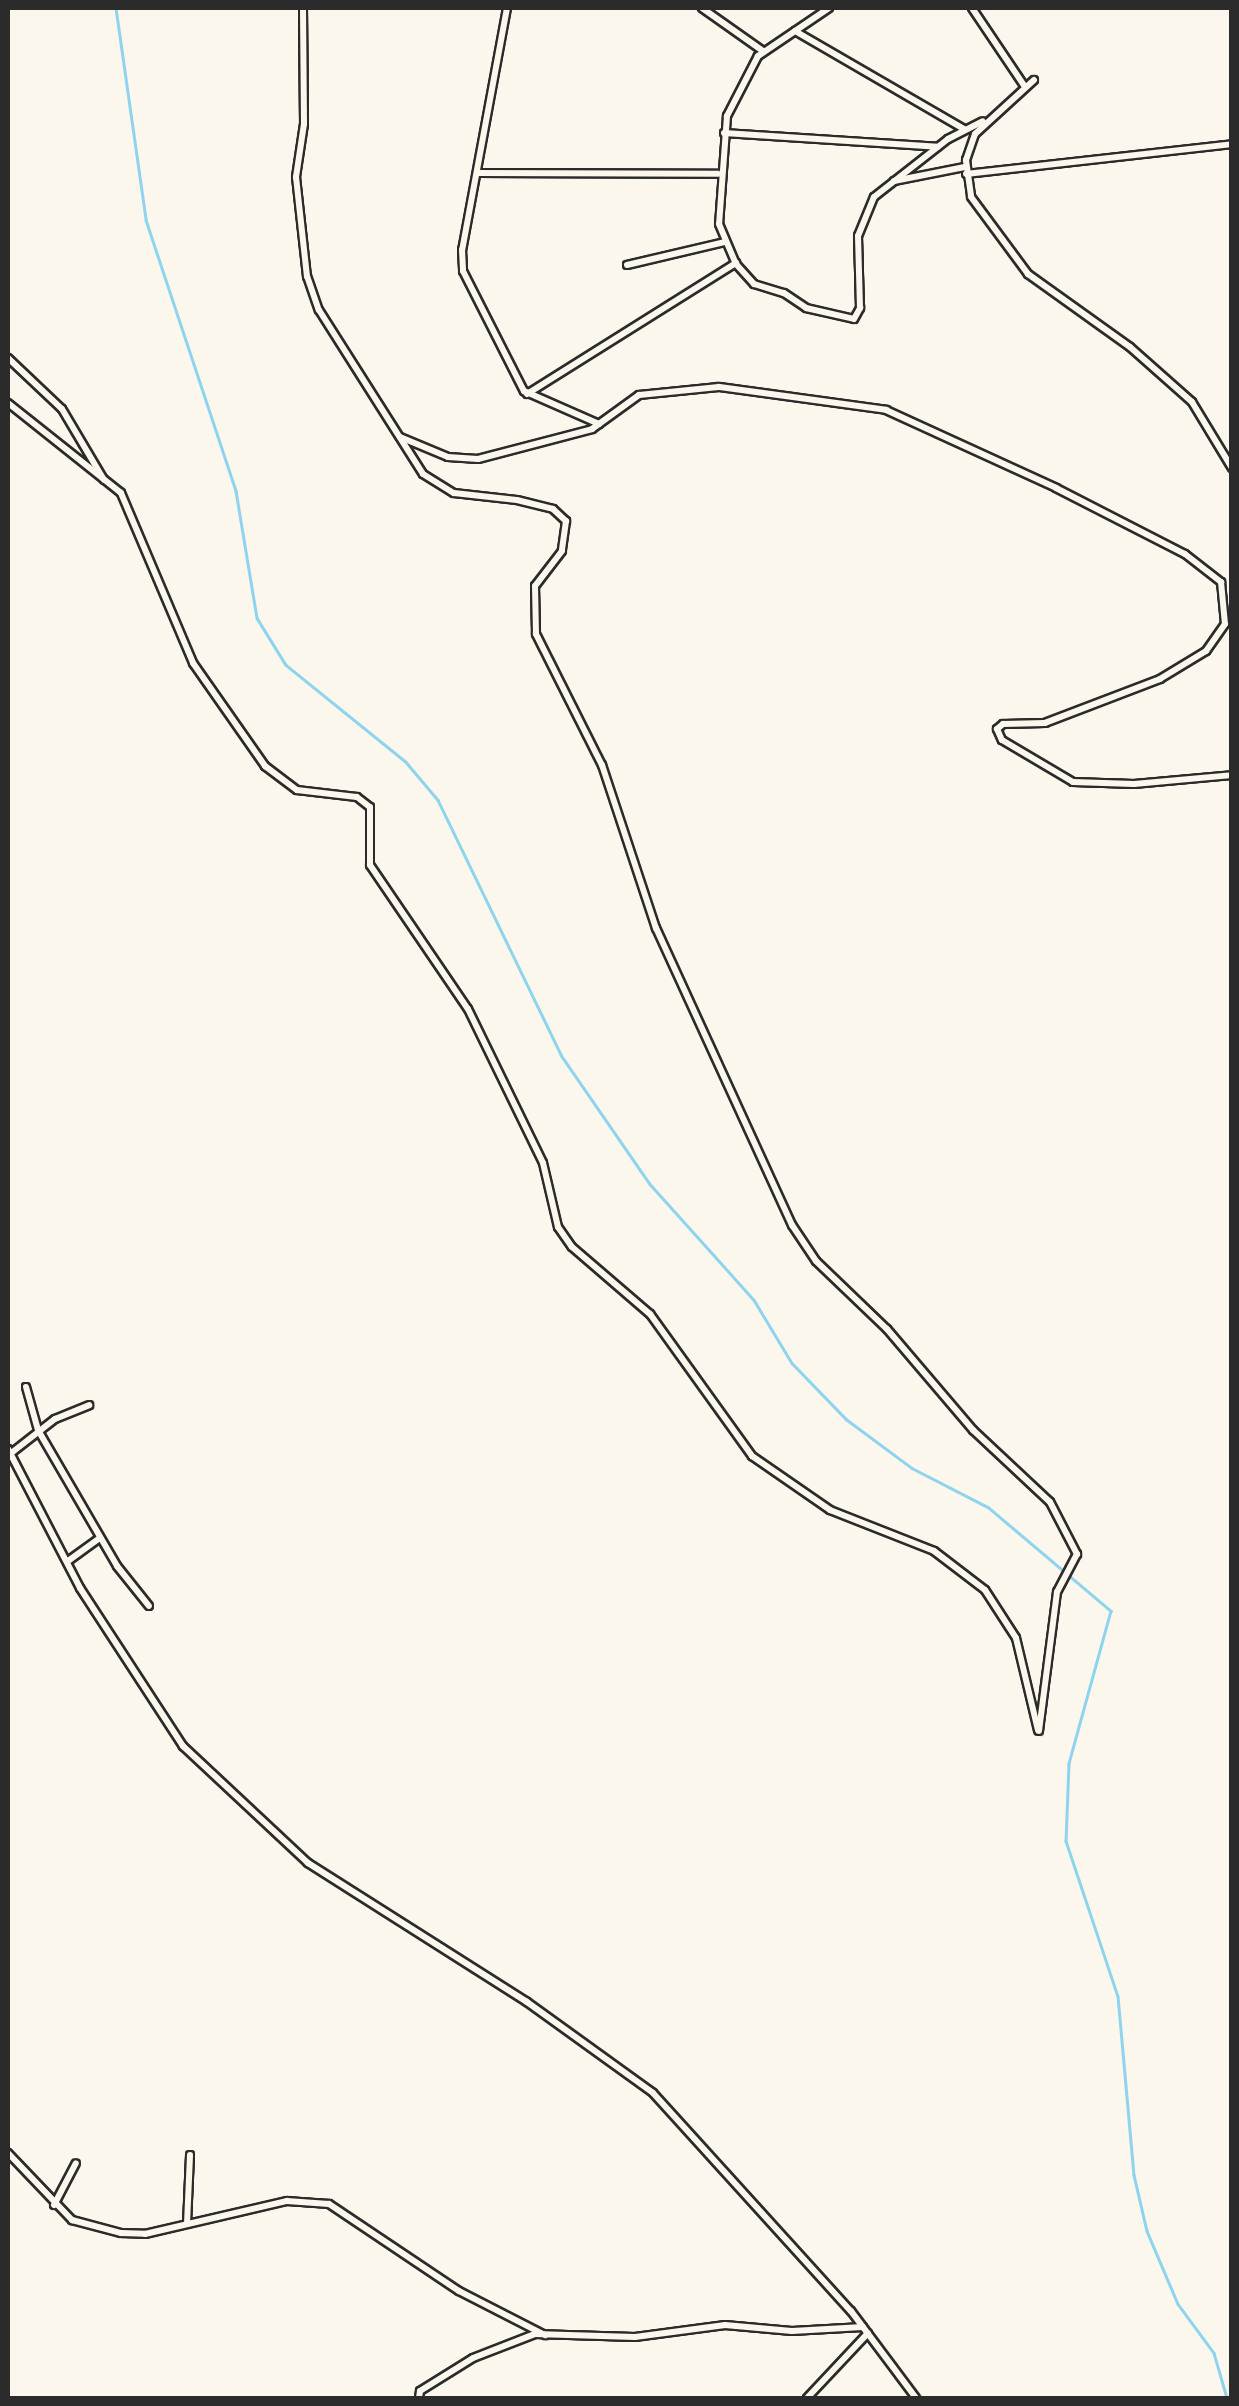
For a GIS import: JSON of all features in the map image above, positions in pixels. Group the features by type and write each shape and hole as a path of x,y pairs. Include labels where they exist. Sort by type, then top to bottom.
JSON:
{"street":[{"path":"104,481 104,475 121,493 143,534 204,682 265,766 308,794 357,797 370,807 370,865 468,1009 543,1164 558,1227 572,1247 650,1314 752,1456 830,1510 934,1551 985,1590 1016,1638 1039,1731 1057,1592 1077,1554 1050,1502 973,1430 887,1328 816,1261 792,1225 656,928 606,772 536,634 535,586 562,551 566,520 553,509 517,500 454,493 423,474 319,310 307,276 296,177 304,124 303,8"},
{"path":"506,8 463,271 526,394 600,424"},
{"path":"702,8 763,51"},
{"path":"829,8 763,51 737,88 718,174 725,242 736,263 762,288 834,318 854,319 860,308 858,236 870,204 888,182 964,129 983,121 1034,80"},
{"path":"972,8 1025,88"},
{"path":"795,31 964,129"},
{"path":"983,121 966,170 982,218 1028,274 1163,374 1200,412 1232,468"},
{"path":"724,133 938,146"},
{"path":"888,182 966,170 1232,144"},
{"path":"478,173 718,174"},
{"path":"627,265 725,242"},
{"path":"526,394 736,263"},
{"path":"8,358 62,409 104,481"},
{"path":"395,433 416,447 464,460 600,424 639,396 719,386 860,402 1019,469 1185,554 1217,576 1224,590 1225,624 1206,651 1117,696 1045,723 1004,724 997,734 1073,782 1134,784 1232,775"},
{"path":"8,403 104,481"},
{"path":"26,1387 38,1430 100,1538 149,1606"},
{"path":"89,1404 38,1430 9,1451 68,1561 166,1723 268,1829 308,1863 527,2002 653,2092 866,2330 908,2394 916,2398"},
{"path":"68,1561 100,1538"},
{"path":"8,2152 54,2206 72,2220 121,2233 187,2224 288,2201 329,2204 459,2292 545,2334"},
{"path":"187,2224 190,2155"},
{"path":"54,2206 76,2163"},
{"path":"419,2398 420,2391 473,2358 545,2334 635,2337 725,2325 792,2331 866,2330"},
{"path":"807,2398 866,2330"}],"waterway":[{"path":"116,8 146,220 236,491 257,618 286,665 406,762 438,800 561,1055 650,1184 754,1300 792,1363 846,1419 912,1468 988,1507 1111,1611 1069,1764 1066,1841 1118,1996 1134,2175 1147,2231 1178,2304 1214,2353 1227,2398"}]}
